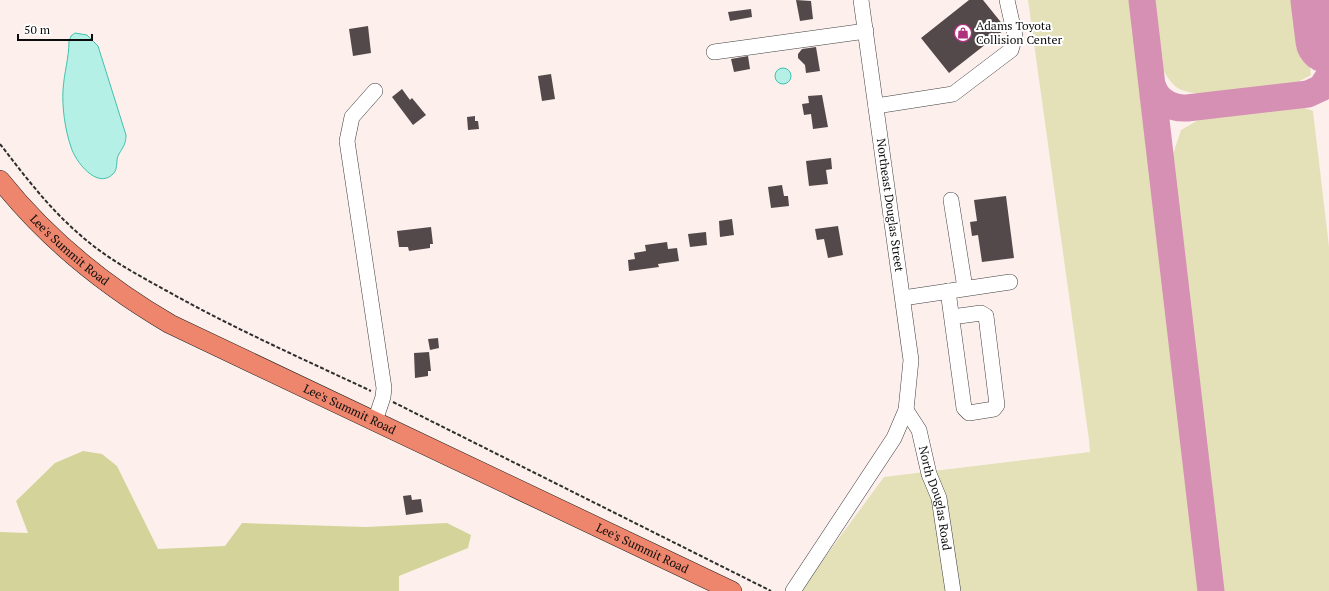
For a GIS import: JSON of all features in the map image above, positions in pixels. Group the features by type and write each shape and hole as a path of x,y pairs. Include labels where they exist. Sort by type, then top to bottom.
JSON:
{"main road":[{"name":"Lee's Summit Road","path":"0,180 32,218 68,252 112,288 140,307 200,338 732,591"}],"street":[{"name":"Northeast Douglas Street","path":"793,591 894,438 906,410 910,360 903,298 861,0"},
{"path":"876,106 953,94 1011,50 1015,36 1007,0"},
{"path":"714,52 866,31"},
{"path":"375,91 352,117 347,141 384,388 383,397 375,421"},
{"path":"951,200 965,288"},
{"path":"903,298 1010,282"},
{"path":"948,292 964,408 969,413 994,409 997,405 986,316 981,313 952,317"},
{"name":"North Douglas Road","path":"906,410 920,430 929,474 939,498 953,591"}],"shaded area":[{"path":"1028,0 1135,0 1204,591 800,591 884,477 1090,452"},
{"path":"1149,0 1302,0 1311,75 1292,84 1267,89 1213,94 1184,91 1175,86 1162,68 1155,46"},
{"path":"1297,105 1313,111 1329,247 1329,591 1219,591 1175,201 1173,154 1181,130 1200,119 1245,109"},
{"path":"83,451 102,454 117,466 158,549 225,546 242,523 366,527 447,523 471,535 468,548 399,576 399,591 0,591 0,532 28,533 16,501 55,463"}],"water":[{"path":"75,33 87,35 98,46 126,135 125,143 118,156 115,172 107,178 94,176 82,166 73,153 67,133 63,90 69,41 71,36"},
{"path":"783,68 790,73 791,76 786,83 783,84 776,79 775,76 780,69"}],"building":[{"path":"796,0 811,1 813,19 800,21"},
{"name":"Adams Toyota Collision Center","path":"969,0 983,0 1004,26 1004,30 949,73 921,38"},
{"path":"751,9 752,17 730,21 728,12"},
{"path":"368,26 371,53 353,56 349,29"},
{"path":"816,47 820,71 806,73 805,65 798,58 798,54 802,49"},
{"path":"748,56 750,69 734,72 731,59"},
{"path":"551,74 555,99 542,101 538,76"},
{"path":"402,89 410,100 412,98 426,115 413,125 392,97"},
{"path":"822,95 828,127 813,129 811,114 804,115 802,104 809,103 808,96"},
{"path":"475,116 475,121 478,121 479,129 468,130 467,117"},
{"path":"831,158 832,169 826,170 828,184 809,186 806,161"},
{"path":"782,185 784,196 788,196 789,206 771,208 768,187"},
{"path":"1006,196 1014,258 982,262 978,235 972,236 970,222 977,221 974,200"},
{"path":"732,219 734,235 720,237 719,221"},
{"path":"838,226 843,255 828,258 824,239 817,240 815,229"},
{"path":"431,227 433,244 430,244 430,248 409,251 408,247 399,247 397,231"},
{"path":"706,232 707,245 690,247 688,234"},
{"path":"667,242 668,249 677,248 679,261 658,264 659,267 629,271 628,260 635,259 634,253 646,251 645,245"},
{"path":"438,338 439,348 430,350 428,339"},
{"path":"429,352 431,371 428,371 428,376 415,378 414,353"},
{"path":"411,495 412,500 421,499 423,512 406,515 403,496"}],"taxiway":[{"path":"1142,0 1211,591"},
{"path":"1152,84 1157,95 1165,102 1175,107 1187,108 1308,94 1321,88 1329,76"}],"runway":[{"path":"1324,0 1329,40"}],"place":[{"name":"Adams Toyota Collision Center","path":"963,33"}]}
